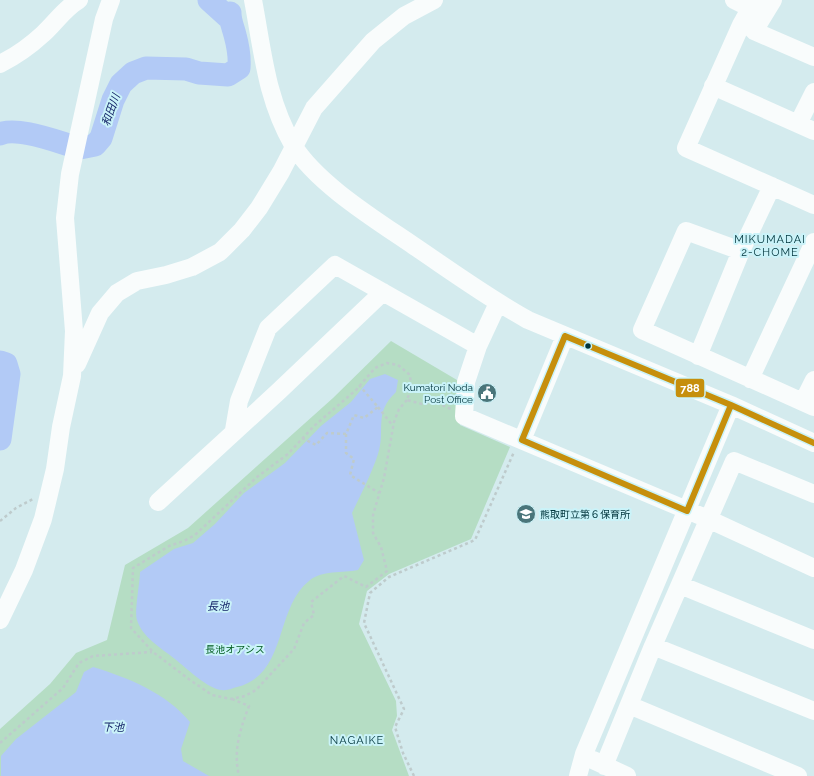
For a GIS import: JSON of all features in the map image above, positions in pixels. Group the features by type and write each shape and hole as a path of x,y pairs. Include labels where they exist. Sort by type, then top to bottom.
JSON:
{"street":[{"path":"0,64 17,55 43,34 72,4 79,0"},
{"path":"0,620 24,570 43,519 50,492 61,427 72,376 74,331 65,218 75,146 104,19 111,0"},
{"path":"253,0 265,72 275,106 294,146 318,174 359,209 498,303 528,320 731,405 814,443"},
{"path":"72,376 100,313 117,293 137,281 166,275 192,267 220,252 242,230 259,208 314,108 373,41 404,16 434,0"},
{"path":"734,0 752,4 713,86 686,148 814,205"},
{"path":"773,0 754,31 814,57"},
{"path":"713,86 806,127 814,92"},
{"path":"698,356 741,251 772,186"},
{"path":"741,251 686,231 642,330 808,404 814,380"},
{"path":"750,379 808,269 814,242"},
{"path":"234,430 240,401 268,328 335,265 478,346"},
{"path":"158,502 234,430 279,391 383,292"},
{"path":"498,303 478,346 466,382 464,416 708,520 814,568"},
{"path":"522,440 565,336"},
{"path":"578,776 584,754 731,405"},
{"path":"604,766 653,646 734,461 814,494"},
{"path":"680,585 814,640"},
{"path":"653,646 814,711"},
{"path":"629,705 798,776"},
{"path":"584,754 604,766 627,776"}],"path":[{"path":"231,699 245,696 256,690 294,649 304,623 314,615 311,602 344,576 366,587 386,571 381,547 373,533 373,515 384,478 393,426 399,409 407,400 412,388 410,375 398,365 387,363 375,368 302,438 288,454 257,477 195,535 184,541 169,546 133,568 131,628 153,652 212,695 231,699 249,706 237,740 236,762 239,776"},
{"path":"359,385 393,426"},
{"path":"407,400 422,404 436,402 464,416"},
{"path":"378,407 364,418 354,415 346,434 346,453 354,459 350,475 379,493"},
{"path":"302,438 316,445 327,434 346,434"},
{"path":"414,776 403,753 395,727 404,709 364,622 370,593 389,577 475,540 515,449 522,440"},
{"path":"0,521 16,508 36,497 50,492"},
{"path":"0,743 63,688 79,663 93,656 153,652"}],"green space":[{"name":"長池オアシス","path":"391,341 457,380 457,417 460,425 510,447 471,539 389,574 367,591 359,624 396,701 397,716 392,730 409,776 0,776 0,729 50,684 76,653 107,640 125,565 188,528 333,398"}],"water":[{"name":"長池","path":"385,374 398,380 396,392 389,400 382,415 381,437 378,454 352,513 364,560 358,570 326,573 314,577 309,581 298,593 290,608 273,655 265,669 253,680 237,687 222,690 217,689 197,678 153,642 139,626 136,611 140,572 174,549 193,543 215,524 244,493 285,463 321,426 351,402 370,379"},
{"name":"下池","path":"93,667 120,676 146,688 170,703 180,712 190,722 181,749 183,761 209,776 1,776 1,756 16,739 76,692 84,672"}],"waterway":[{"path":"209,0 230,19"},
{"name":"和田川","path":"0,134 17,132 51,139 80,148 95,145 101,138 113,100 121,84 133,73 146,68 186,69 199,73 228,75 239,68 238,47 230,13"},
{"name":"和田川","path":"0,362 6,364 9,374 0,439"}],"transit line":[{"name":"788","path":"565,336 731,405 814,443"},
{"name":"788","path":"522,440 565,336"},
{"name":"788","path":"687,511 731,405"},
{"name":"788","path":"522,440 687,511"}],"place":[{"name":"Kumatori Noda Post Office","path":"487,393"},
{"name":"熊取町立第６保育所","path":"526,514"}],"district":[{"name":"MIKUMADAI 2-CHOME","path":"770,245"},
{"name":"NAGAIKE","path":"357,740"}]}
